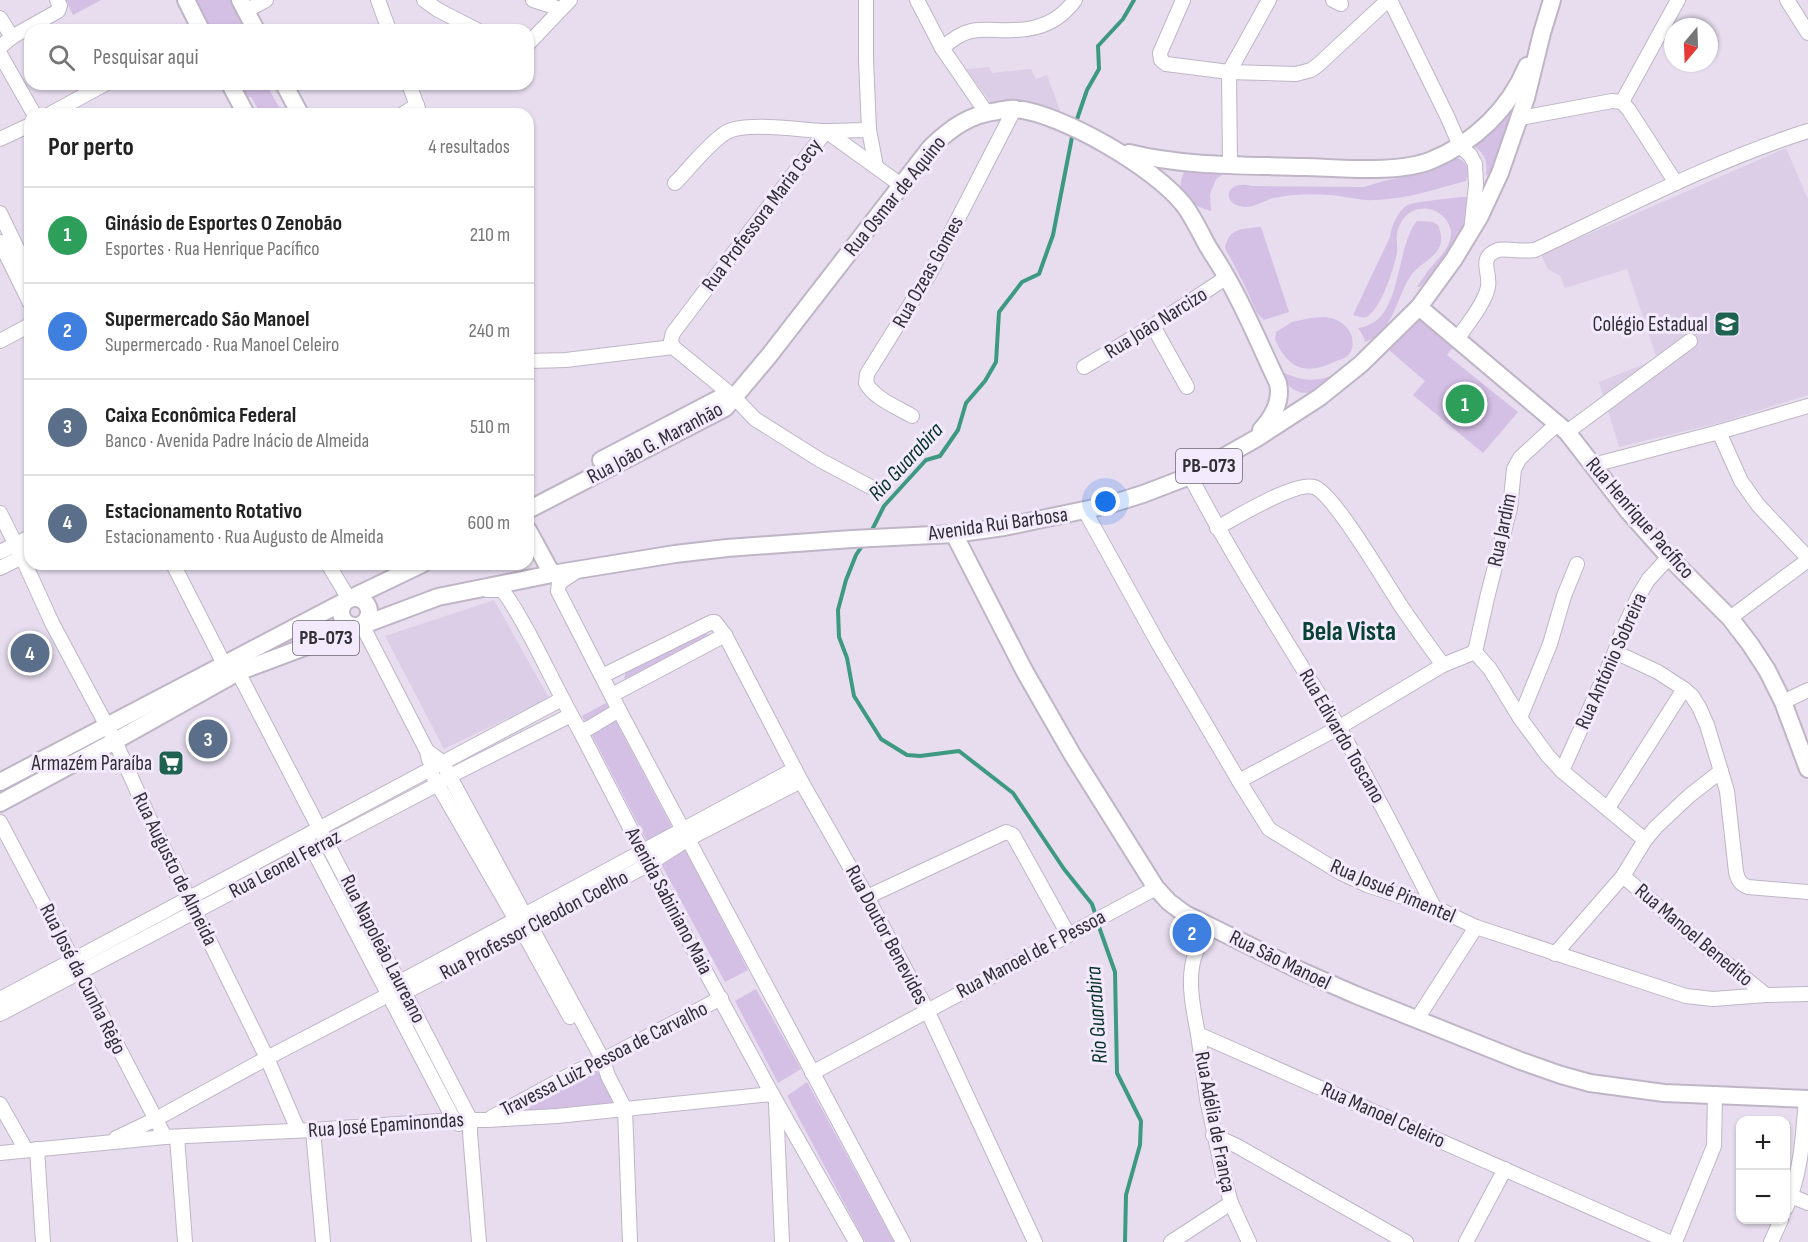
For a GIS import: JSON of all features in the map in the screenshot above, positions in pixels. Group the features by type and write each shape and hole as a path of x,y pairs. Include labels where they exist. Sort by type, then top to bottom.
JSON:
{"main road":[{"path":"186,0 198,24"},
{"name":"PB-073","path":"1460,146 1487,124 1509,99 1522,78 1553,1"},
{"path":"243,6 253,24"},
{"name":"PB-073","path":"1520,118 1542,33"},
{"path":"233,90 243,108"},
{"path":"287,90 297,108"},
{"name":"Rua Osmar de Aquino","path":"734,397 768,357 901,185 943,136 966,119 986,112 1015,108 1064,124 1108,146 1146,170 1185,206 1227,277 1278,383 1280,392 1273,414 1248,443"},
{"name":"Avenida Rui Barbosa","path":"552,574 727,548 954,534 1085,511 1143,494 1190,476 1248,443 1320,397 1343,380 1419,307 1454,259 1480,216 1500,173 1520,118"},
{"name":"Rua Osmar de Aquino","path":"1108,146 1129,153 1180,162 1369,168 1409,166 1431,160 1460,146"},
{"path":"1167,188 1180,162"},
{"name":"Rua Henrique Pacífico","path":"1419,307 1562,428 1629,512 1669,557 1730,618 1767,670 1783,702 1808,769"},
{"name":"Rua João G. Maranhão","path":"534,506 720,398 734,397"},
{"name":"Rua São Manoel","path":"954,534 1025,672 1087,778 1156,888 1185,914 1356,995 1521,1061 1590,1083 1664,1093 1807,1099"},
{"path":"534,541 552,574"},
{"name":"PB-073","path":"0,803 111,734 349,599 409,570"},
{"name":"PB-073","path":"231,668 362,625 438,597 552,574"},
{"path":"349,599 359,598 367,603 369,618 362,625"},
{"name":"PB-073","path":"0,782 111,734"}],"street":[{"path":"243,6 266,0"},
{"path":"378,0 387,24"},
{"path":"424,0 465,24"},
{"path":"534,0 552,6 565,5"},
{"path":"866,0 869,130 876,166"},
{"path":"917,0 942,48 986,112"},
{"path":"942,48 958,35 971,31 1039,27 1052,22 1066,12 1075,0"},
{"path":"1183,0 1162,45 1161,60 1166,64 1229,72 1296,74 1311,70 1389,0 1460,146 1470,155 1475,164 1476,185 1470,231"},
{"path":"1230,165 1229,72 1269,0"},
{"path":"1622,102 1678,0"},
{"path":"1787,0 1808,33"},
{"path":"35,24 58,11 59,3"},
{"path":"534,38 565,5"},
{"path":"0,18 12,36"},
{"path":"0,47 12,36 24,30"},
{"path":"0,54 31,108"},
{"path":"61,108 94,90"},
{"path":"411,90 418,108"},
{"path":"1520,118 1612,101 1622,102 1676,183"},
{"name":"Rua Ozeas Gomes","path":"912,416 869,389 866,383 867,374 930,273 1015,108"},
{"path":"0,139 24,128"},
{"path":"675,183 714,142 726,132 737,128 869,130"},
{"name":"Rua Professora Maria Cecy","path":"674,347 671,341 673,333 826,131 901,185"},
{"path":"1457,339 1488,288 1489,281 1485,266 1486,261 1494,252 1501,249 1526,252 1535,250 1676,183 1808,131"},
{"path":"0,213 24,263"},
{"path":"0,242 24,291"},
{"name":"Rua João Narcizo","path":"1084,367 1153,326 1227,277"},
{"path":"1153,326 1187,387"},
{"path":"0,341 24,328"},
{"name":"Rua Jardim","path":"1475,652 1486,598 1510,508 1514,469 1520,458 1690,341"},
{"path":"534,362 674,347 734,397 755,419 820,460 880,492"},
{"path":"1593,465 1808,406"},
{"path":"1719,432 1741,482 1758,505 1808,559 1730,618"},
{"name":"Rua Edivardo Toscano","path":"1190,476 1217,528 1386,811 1434,906"},
{"path":"1217,528 1299,487 1313,487 1327,495 1443,665"},
{"name":"Rua Josué Pimentel","path":"1085,511 1158,643 1239,781 1269,829 1283,839 1341,873 1367,885 1434,906 1476,927 1686,996 1713,999 1766,994 1808,994"},
{"name":"Rua Augusto de Almeida","path":"0,513 22,552"},
{"path":"0,552 22,552"},
{"path":"0,568 22,552"},
{"name":"Rua António Sobreira","path":"1562,771 1638,597 1648,580 1669,557"},
{"path":"1520,717 1550,644 1564,596 1577,564"},
{"name":"Rua Augusto de Almeida","path":"30,570 52,623 111,734 151,822 267,1058 298,1130"},
{"name":"Rua Napoleão Laureano","path":"176,570 327,842 454,1119 470,1126"},
{"path":"332,570 349,599"},
{"path":"580,570 559,583 558,591 619,710 903,1242"},
{"name":"Avenida Sabiniano Maia","path":"466,591 502,590 509,598 774,1097 856,1242"},
{"path":"602,676 712,622 715,622 725,635 612,695"},
{"path":"362,625 427,751 625,1109 630,1242"},
{"name":"Rua Doutor Benevides","path":"725,635 798,775 927,1010 1035,1242"},
{"path":"1239,781 1338,728 1443,665 1475,652 1490,669 1548,756 1562,771 1645,840"},
{"path":"1615,652 1658,672 1692,696 1699,707 1707,725 1727,791 1738,879 1742,884 1748,887 1808,892"},
{"path":"1608,808 1684,690"},
{"path":"1783,702 1808,690"},
{"name":"Rua Leonel Ferraz","path":"0,1014 188,898 562,699"},
{"path":"580,731 619,710"},
{"name":"Rua Leonel Ferraz","path":"0,999 195,913 571,715"},
{"path":"1555,954 1623,876 1645,840 1689,796 1721,771"},
{"name":"Rua Professor Cleodon Coelho","path":"106,1143 156,1119 267,1058 524,924 798,775"},
{"name":"Rua José da Cunha Rêgo","path":"0,822 156,1119 171,1137 185,1242"},
{"path":"867,897 1006,832 1013,835 1068,934"},
{"name":"Rua Napoleão Laureano","path":"306,835 470,1126 479,1242"},
{"name":"Rua Manoel Benedito","path":"1623,876 1696,939 1766,994"},
{"name":"Rua Manoel de F Pessoa","path":"812,1073 1156,888"},
{"path":"1198,1034 1191,983 1192,967 1195,953 1210,927"},
{"path":"1417,1019 1476,927"},
{"name":"Travessa Luiz Pessoa de Carvalho","path":"487,1120 577,1071 721,998"},
{"name":"Rua Adélia de França","path":"1198,1034 1213,1135 1230,1203 1249,1242"},
{"name":"Rua Manoel Celeiro","path":"1198,1034 1669,1242"},
{"path":"1675,1242 1714,1146 1715,1094"},
{"path":"774,1097 782,1242"},
{"name":"Rua José Epaminondas","path":"470,1126 487,1120 774,1097"},
{"path":"1790,1194 1802,1146 1807,1099"},
{"path":"0,1104 32,1150 43,1242"},
{"name":"Rua José Epaminondas","path":"0,1152 171,1137 313,1130 454,1119"},
{"path":"313,1130 323,1242"},
{"path":"1213,1135 1237,1146 1406,1242"},
{"path":"1466,1242 1504,1169"},
{"path":"1790,1202 1808,1203"},
{"path":"1171,1242 1230,1203"},
{"path":"1771,1242 1779,1224"}],"shaded area":[{"path":"66,0 101,0 73,15"},
{"path":"191,0 234,0 246,24 204,24"},
{"path":"989,67 992,73 1031,69 1036,79 1047,75 1062,116 992,104 966,69"},
{"path":"239,90 269,90 279,107 285,108 257,108 251,97 242,97"},
{"path":"1521,97 1496,168 1486,176 1485,158 1473,145"},
{"name":"Colégio Estadual","path":"1786,148 1808,199 1808,395 1719,423 1619,447 1599,382 1657,359 1627,269 1565,288 1560,276 1548,269 1541,255"},
{"path":"1455,158 1462,160 1469,169 1466,181 1398,198 1370,200 1316,194 1298,195 1273,198 1254,206 1244,207 1236,205 1229,197 1231,189 1243,185 1364,187 1424,172"},
{"path":"1192,170 1228,171 1216,179 1210,194 1211,211 1197,206 1182,193 1181,180 1184,172"},
{"path":"1468,197 1467,223 1441,266 1420,287 1417,287 1446,249 1451,235 1447,221 1439,213 1423,209 1412,211 1404,218 1399,228 1393,267 1376,307 1366,317 1353,315 1401,211 1408,205"},
{"path":"1417,221 1433,222 1438,225 1441,236 1439,248 1412,274 1382,331 1365,342 1358,328 1373,323 1383,313 1391,299 1410,233"},
{"path":"1261,227 1289,312 1264,320 1257,313 1225,248 1230,236 1238,230"},
{"path":"1328,317 1341,322 1352,336 1350,353 1343,359 1314,368 1306,369 1291,363 1275,339 1276,332 1292,322"},
{"path":"1420,318 1454,346 1447,355 1518,412 1483,453 1413,395 1425,381 1389,350"},
{"path":"1278,370 1294,377 1314,380 1337,374 1321,388 1308,393 1295,390 1288,385"},
{"path":"494,600 549,698 444,749 385,636"},
{"path":"706,633 707,638 628,680 624,678 626,673"},
{"path":"606,703 674,831 649,845 582,716"},
{"path":"683,845 748,970 725,982 660,862"},
{"path":"756,989 801,1069 778,1083 735,1001"},
{"path":"594,1065 618,1108 506,1117"},
{"path":"807,1082 894,1242 865,1242 787,1096"}],"waterway":[{"name":"Rio Guarabira","path":"1075,125 1087,90 1099,69 1098,46 1123,19 1134,0"},
{"name":"Rio Guarabira","path":"870,534 884,506 926,460 940,456 958,430 966,403 985,381 996,362 999,312 1022,282 1039,274 1053,235 1073,132"},
{"name":"Rio Guarabira","path":"864,543 856,555 846,580 838,610 839,637 847,658 854,696 881,739 907,755 920,756 959,751 1013,793 1064,869 1092,904 1096,916"},
{"name":"Rio Guarabira","path":"1098,924 1115,972 1117,1073 1141,1121 1140,1145 1126,1195 1125,1242"}],"place":[{"name":"Colégio Estadual","path":"1727,324"},
{"name":"Ginásio de Esportes O Zenobão","path":"1465,404"},
{"name":"Estacionamento Rotativo","path":"30,653"},
{"name":"Caixa Econômica Federal","path":"208,739"},
{"name":"Armazém Paraíba","path":"171,763"},
{"name":"Supermercado São Manoel","path":"1192,933"}],"district":[{"name":"Bela Vista","path":"1349,632"}]}
